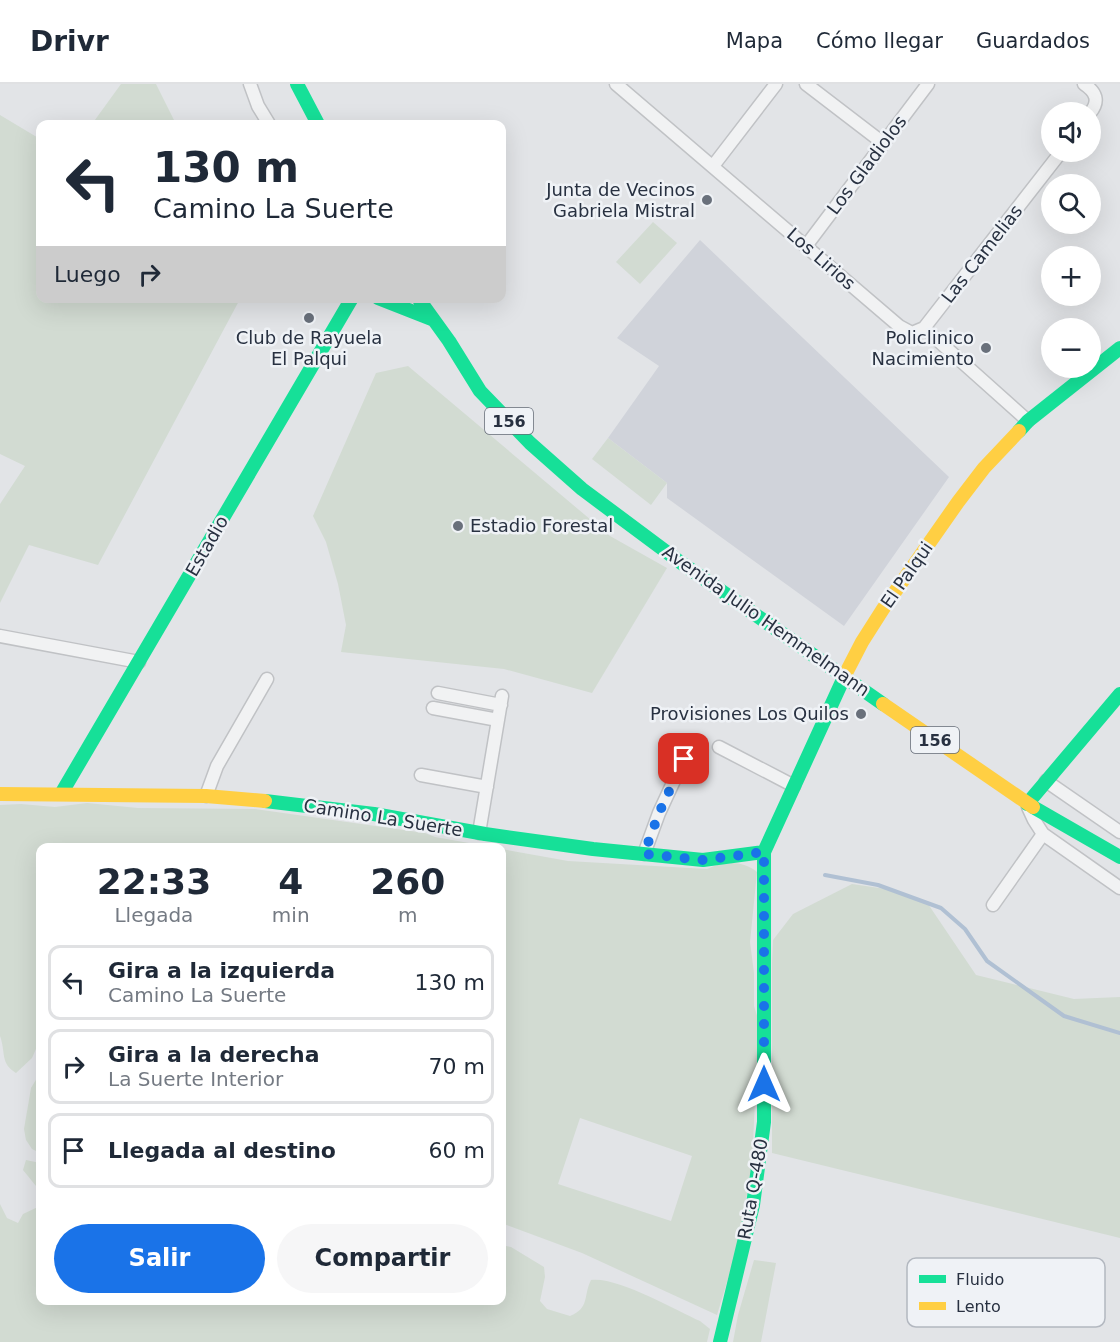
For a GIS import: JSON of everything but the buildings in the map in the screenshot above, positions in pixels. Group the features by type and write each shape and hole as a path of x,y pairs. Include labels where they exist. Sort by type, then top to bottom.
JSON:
{"main road":[{"path":"297,84 316,120"},
{"name":"Estadio","path":"62,794 349,303"},
{"path":"391,303 434,320"},
{"name":"Avenida Julio Hemmelmann","path":"422,303 449,341 480,391 530,442 582,489 680,562 846,666 933,725 1031,798 1066,813 1120,857"},
{"name":"Avenida Julio Hemmelmann","path":"449,341 523,416"},
{"name":"El Palqui","path":"764,852 846,666 957,502 1007,442 1029,421 1120,348"},
{"name":"Avenida Julio Hemmelmann","path":"614,495 660,530"},
{"path":"1031,798 1120,694"},
{"name":"Camino La Suerte","path":"0,794 206,796 290,803 364,813 479,833 593,849 703,860 764,852"},
{"name":"Ruta Q-480","path":"720,1342 748,1230 762,1159 764,852"}],"street":[{"path":"250,84 266,120"},
{"name":"Los Lirios","path":"616,84 904,330 912,333 924,328"},
{"path":"713,166 776,84"},
{"path":"807,84 884,143"},
{"name":"Los Gladiolos","path":"806,246 928,84"},
{"path":"1084,84 1094,92 1096,102"},
{"name":"Las Camelias","path":"924,328 1053,162"},
{"path":"924,328 1029,421"},
{"path":"0,636 139,662"},
{"path":"206,796 217,766 267,679"},
{"path":"438,693 502,700 479,833"},
{"path":"432,708 498,720"},
{"path":"719,747 794,786"},
{"path":"644,854 659,813 684,759"},
{"path":"421,775 487,787"},
{"path":"1046,781 1120,832"},
{"path":"1031,798 1034,820 1043,834 1120,888"},
{"path":"993,905 1043,834"}],"shaded area":[{"path":"121,84 156,84 174,120 95,120"},
{"path":"0,115 36,137 36,303 238,303 98,565 29,545 0,603 0,504 25,466 0,454"},
{"path":"653,222 677,243 640,284 616,262"},
{"path":"700,240 949,477 844,626 667,498 667,483 608,438 659,366 617,338"},
{"name":"Estadio Forestal","path":"408,366 610,536 667,568 592,693 504,669 341,652 346,625 338,584 326,542 313,516 376,373"},
{"path":"608,438 667,483 651,505 592,459"},
{"path":"87,803 138,808 255,809 425,833 469,843 36,843 36,1049 32,1058 16,1073 5,1061 0,1036 0,805 55,807"},
{"path":"506,850 568,861 707,869 720,864 746,865 757,872 750,942 754,973 754,1006 759,1022 752,1162 740,1239 717,1315 582,1253 506,1225","holes":["580,1118 692,1156 671,1221 558,1184"]},
{"path":"852,884 886,889 926,901 976,975 1074,999 1120,997 1120,1238 772,1153 773,940 793,914"},
{"path":"36,1080 36,1151 26,1140 24,1129 31,1088"},
{"path":"26,1160 36,1162 36,1186 23,1170"},
{"path":"0,1204 7,1218 18,1223 23,1214 36,1208 36,1305 506,1305 506,1246 544,1267 545,1277 540,1301 547,1309 570,1316 576,1313 585,1301 591,1280 602,1280 646,1295 700,1321 710,1329 707,1342 0,1342"},
{"path":"754,1260 776,1263 761,1342 733,1342 738,1315"}],"waterway":[{"path":"825,875 878,885 941,908 965,929 987,961 1064,1016 1120,1033"}],"traffic: fast":[{"path":"297,84 316,120"},
{"path":"61,794 349,303"},
{"path":"391,303 434,320"},
{"path":"422,303 449,341 480,391 530,443 582,489 680,562 883,704"},
{"path":"1019,431 1028,421 1120,348"},
{"path":"720,1342 753,1205 764,1122 764,852 846,673"},
{"path":"1027,804 1120,694"},
{"path":"265,801 374,814 485,834 593,849 703,860 764,852"},
{"path":"1033,807 1120,857"}],"traffic: slow":[{"path":"846,673 883,609 958,502 984,468 1019,431"},
{"path":"883,704 1033,807"},
{"path":"0,794 206,796 265,801"}],"place":[{"name":"Junta de Vecinos Gabriela Mistral","path":"707,200"},
{"name":"Club de Rayuela El Palqui","path":"309,318"},
{"name":"Policlinico Nacimiento","path":"986,348"},
{"name":"Estadio Forestal","path":"458,526"},
{"name":"Provisiones Los Quilos","path":"861,714"}],"route":[{"path":"684,759 659,813 644,854 703,860 764,852 764,1084"}]}
